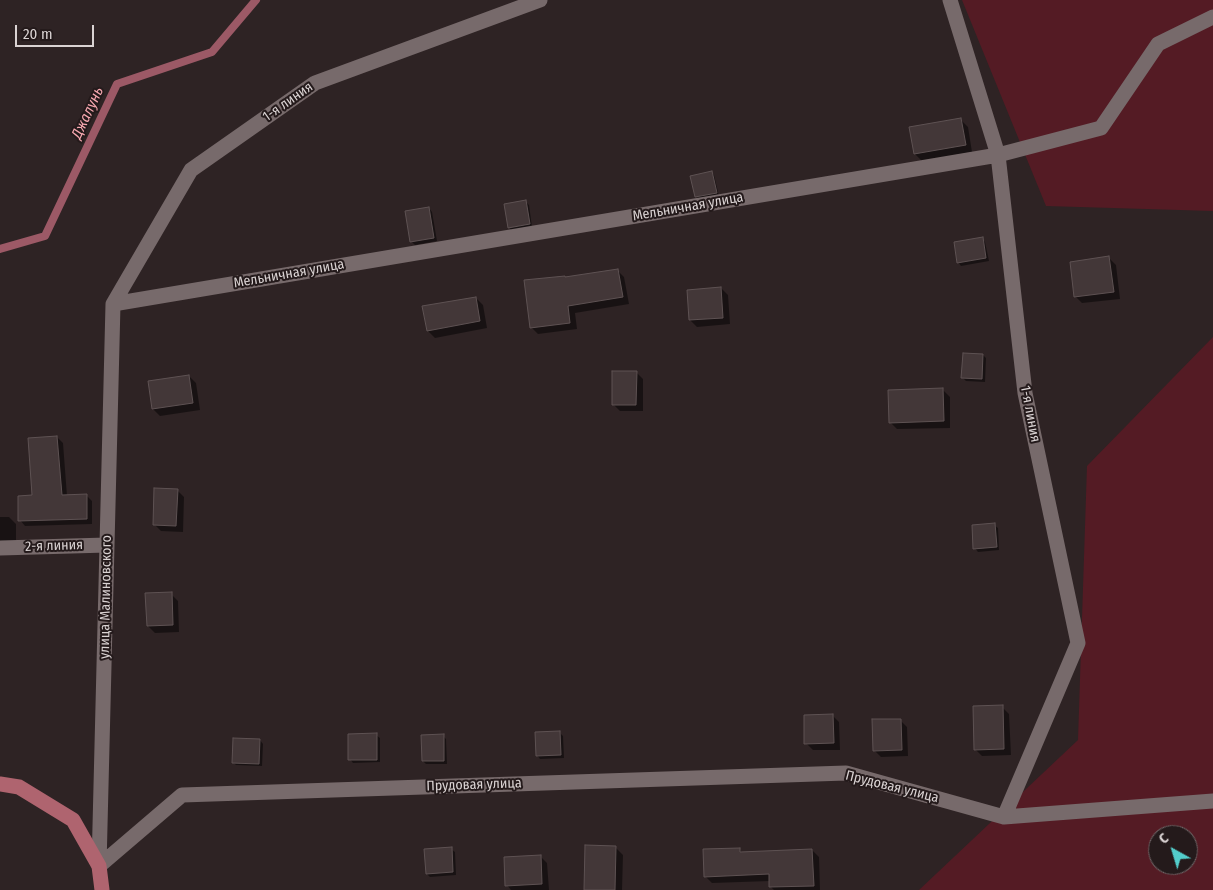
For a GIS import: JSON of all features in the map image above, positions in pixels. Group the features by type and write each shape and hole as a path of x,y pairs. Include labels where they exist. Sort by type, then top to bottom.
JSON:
{"main road":[{"path":"0,784 19,787 73,820 99,866"},
{"name":"улица Малиновского","path":"99,866 102,890"}],"street":[{"name":"1-я линия","path":"113,304 191,170 315,83 540,0"},
{"name":"1-я линия","path":"950,0 998,155 1025,392 1078,643 1004,817"},
{"name":"Мельничная улица","path":"113,304 998,155 1100,128 1158,44 1213,17"},
{"name":"улица Малиновского","path":"99,866 113,304"},
{"name":"2-я линия","path":"0,548 107,544"},
{"name":"Прудовая улица","path":"99,866 182,795 846,773 1004,817 1213,801"}],"shaded area":[{"path":"962,0 1213,0 1213,211 1046,206"},
{"path":"1213,337 1213,890 919,890 1078,740 1087,466"}],"building":[{"path":"961,118 966,145 914,154 909,127"},
{"path":"712,171 717,193 695,197 690,176"},
{"path":"526,200 530,224 508,228 504,204"},
{"path":"429,207 434,238 410,242 405,211"},
{"path":"983,237 986,258 957,263 954,242"},
{"path":"1109,256 1114,292 1074,297 1070,262"},
{"path":"618,269 623,297 568,306 570,323 530,328 524,280 565,277"},
{"path":"721,287 723,318 689,320 687,290"},
{"path":"476,297 480,321 427,331 422,306"},
{"path":"963,353 983,354 982,379 961,378"},
{"path":"612,371 637,371 636,405 612,405"},
{"path":"189,375 193,403 152,409 148,381"},
{"path":"943,388 944,421 889,423 888,390"},
{"path":"57,436 62,495 87,494 87,519 18,521 18,496 32,495 28,438"},
{"path":"154,488 178,489 176,526 153,525"},
{"path":"995,523 997,547 973,549 972,525"},
{"path":"172,592 173,625 147,626 145,593"},
{"path":"1003,705 1004,749 974,750 973,706"},
{"path":"833,714 834,743 804,744 804,715"},
{"path":"872,719 901,719 902,750 873,751"},
{"path":"560,731 561,755 536,756 535,732"},
{"path":"377,733 377,760 348,760 348,734"},
{"path":"444,734 444,761 422,761 421,735"},
{"path":"233,738 260,739 259,764 232,763"},
{"path":"585,845 616,846 615,890 584,890"},
{"path":"452,847 453,872 426,874 424,849"},
{"path":"740,848 740,852 812,849 814,886 769,887 769,874 704,877 703,849"},
{"path":"541,855 542,884 505,886 504,857"}],"waterway":[{"name":"Джалунь","path":"0,249 45,236 117,84 212,52 256,0"}]}
